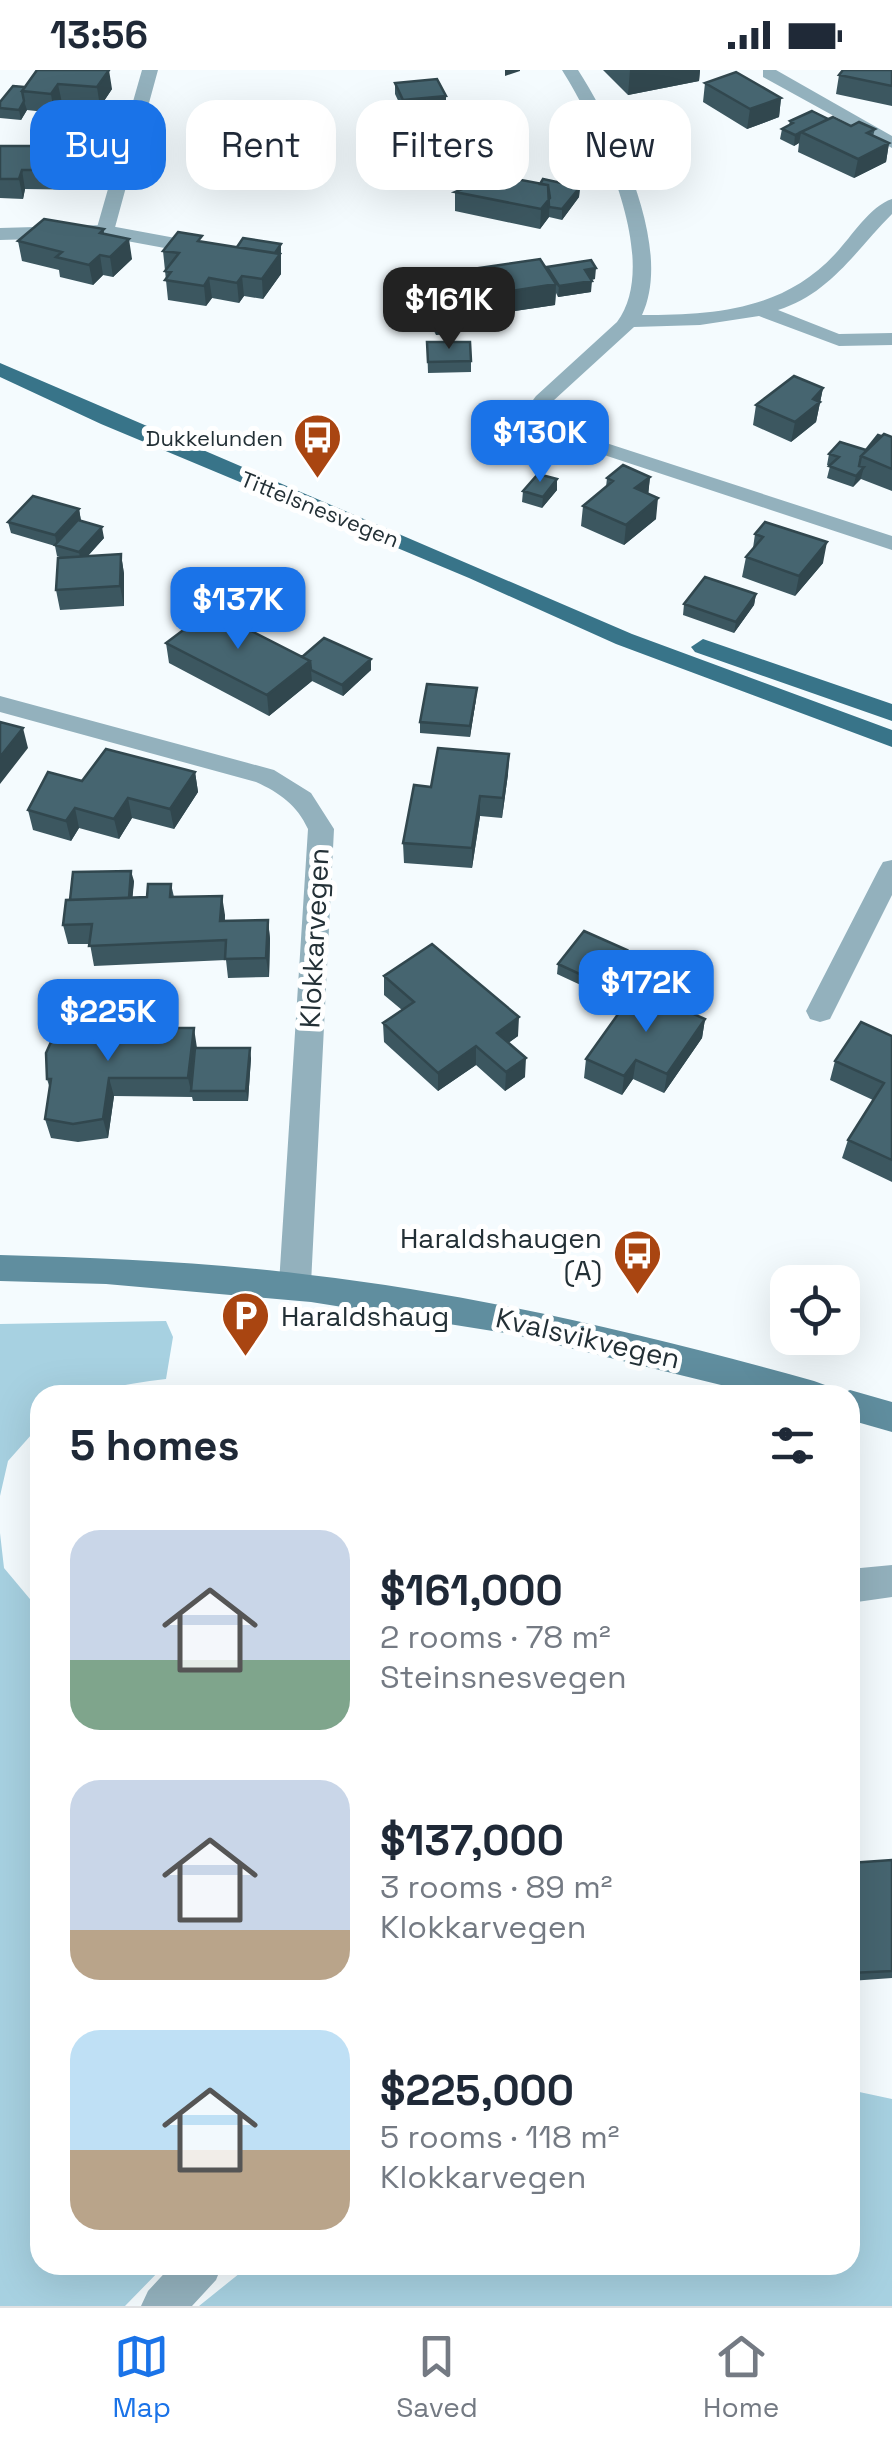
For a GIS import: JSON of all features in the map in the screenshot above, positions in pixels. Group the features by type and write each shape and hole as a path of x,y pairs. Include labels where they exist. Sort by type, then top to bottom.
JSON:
{"main road":[{"name":"Tittelsnesvegen","path":"0,370 194,457 476,573 624,639 892,739"},
{"name":"Tittelsnesvegen","path":"476,573 892,712"},
{"name":"Kvalsvikvegen","path":"0,1268 100,1269 295,1284 592,1335 777,1385"},
{"path":"860,1408 892,1418"}],"street":[{"path":"105,232 150,70"},
{"path":"570,70 585,91 623,183 636,235 640,282 628,321 543,400 542,412 550,422 593,445 892,544"},
{"path":"769,73 892,144"},
{"path":"628,321 712,317 794,296 816,284 892,204"},
{"path":"0,234 105,232 230,254"},
{"path":"758,308 824,338 849,344 892,339"},
{"name":"Klokkarvegen","path":"0,704 253,771 291,786 312,806 321,830 295,1284"},
{"path":"820,1011 892,869"},
{"path":"860,1585 892,1581"},
{"path":"163,2306 192,2275"}],"shaded area":[{"path":"166,1321 173,1337 166,1379 126,1385 30,1385 30,1436 8,1461 0,1496 0,1324"},
{"path":"0,1533 4,1568 30,1599 30,2275 155,2275 125,2306 0,2306"},
{"path":"860,2092 892,2099 892,2306 199,2306 238,2275 860,2275"}],"building":[{"path":"37,70 109,70 97,87 58,84 51,94 22,91"},
{"path":"843,70 892,70 892,86 839,75"},
{"path":"736,72 781,98 750,109 705,83"},
{"path":"437,79 446,96 403,100 395,83"},
{"path":"13,86 25,87 19,110 0,108 0,102"},
{"path":"812,111 828,119 795,135 782,129 793,123 790,121"},
{"path":"833,117 851,126 859,122 875,129 867,133 889,143 858,159 801,132"},
{"path":"0,146 30,146 30,170 22,170 19,179 0,179"},
{"path":"543,179 549,180 549,190 578,190 562,209 549,207 548,185 540,184"},
{"path":"529,181 548,185 550,198 541,209 455,192 529,190"},
{"path":"44,219 104,229 100,233 129,239 110,257 100,255 89,265 56,257 62,252 18,241"},
{"path":"178,232 202,236 198,241 280,254 262,279 242,276 237,283 209,278 204,286 165,280 171,272 165,271 179,253 163,251"},
{"path":"243,238 281,244 275,253 237,247"},
{"path":"540,259 556,284 460,299 445,273"},
{"path":"591,260 596,268 585,270 592,281 559,286 547,267"},
{"path":"452,307 459,321 436,324 429,310"},
{"path":"427,342 470,342 471,361 428,362"},
{"path":"794,376 823,388 813,399 820,402 795,422 756,405"},
{"path":"884,434 892,437 892,469 861,456"},
{"path":"881,436 861,456 859,466 864,467 856,476 829,466 839,457 829,454 840,442 866,450"},
{"path":"623,465 650,477 635,488 658,498 626,525 583,506 613,481 607,478"},
{"path":"538,474 557,479 543,497 523,491"},
{"path":"33,496 79,509 55,535 8,522"},
{"path":"78,520 102,527 79,552 55,545"},
{"path":"765,522 827,542 799,576 746,557 763,537 755,534"},
{"path":"121,554 120,586 56,590 58,558"},
{"path":"705,577 756,594 736,622 684,604"},
{"path":"210,610 310,661 267,695 166,643"},
{"path":"324,638 371,659 342,685 311,670 310,661 302,657"},
{"path":"427,684 477,688 470,726 420,722"},
{"path":"0,722 23,728 0,757"},
{"path":"438,748 509,754 503,798 480,796 472,848 403,843 414,785 431,787"},
{"path":"106,749 195,772 170,809 128,798 114,819 75,808 66,821 28,810 48,772 82,781"},
{"path":"131,871 129,898 70,900 73,872"},
{"path":"148,884 171,884 170,897 222,896 220,921 268,920 266,958 225,959 226,940 89,946 92,924 63,925 66,900 147,897"},
{"path":"584,931 627,950 601,984 558,964"},
{"path":"432,944 519,1017 497,1033 526,1058 506,1072 476,1046 438,1073 383,1023 414,1002 384,976"},
{"path":"636,989 705,1019 667,1074 636,1060 624,1076 586,1059"},
{"path":"60,1022 115,1022 114,1028 194,1028 188,1078 109,1078 103,1119 73,1124 45,1119 51,1079 47,1079 46,1053"},
{"path":"861,1022 892,1036 892,1160 848,1140 884,1083 835,1061"},
{"path":"195,1048 250,1048 246,1091 191,1091"},
{"path":"892,1860 892,1971 860,1973 860,1862"}],"place":[{"name":"Dukkelunden","path":"318,480"},
{"name":"Haraldshaugen (A)","path":"637,1296"},
{"name":"Haraldshaug","path":"246,1358"}]}
